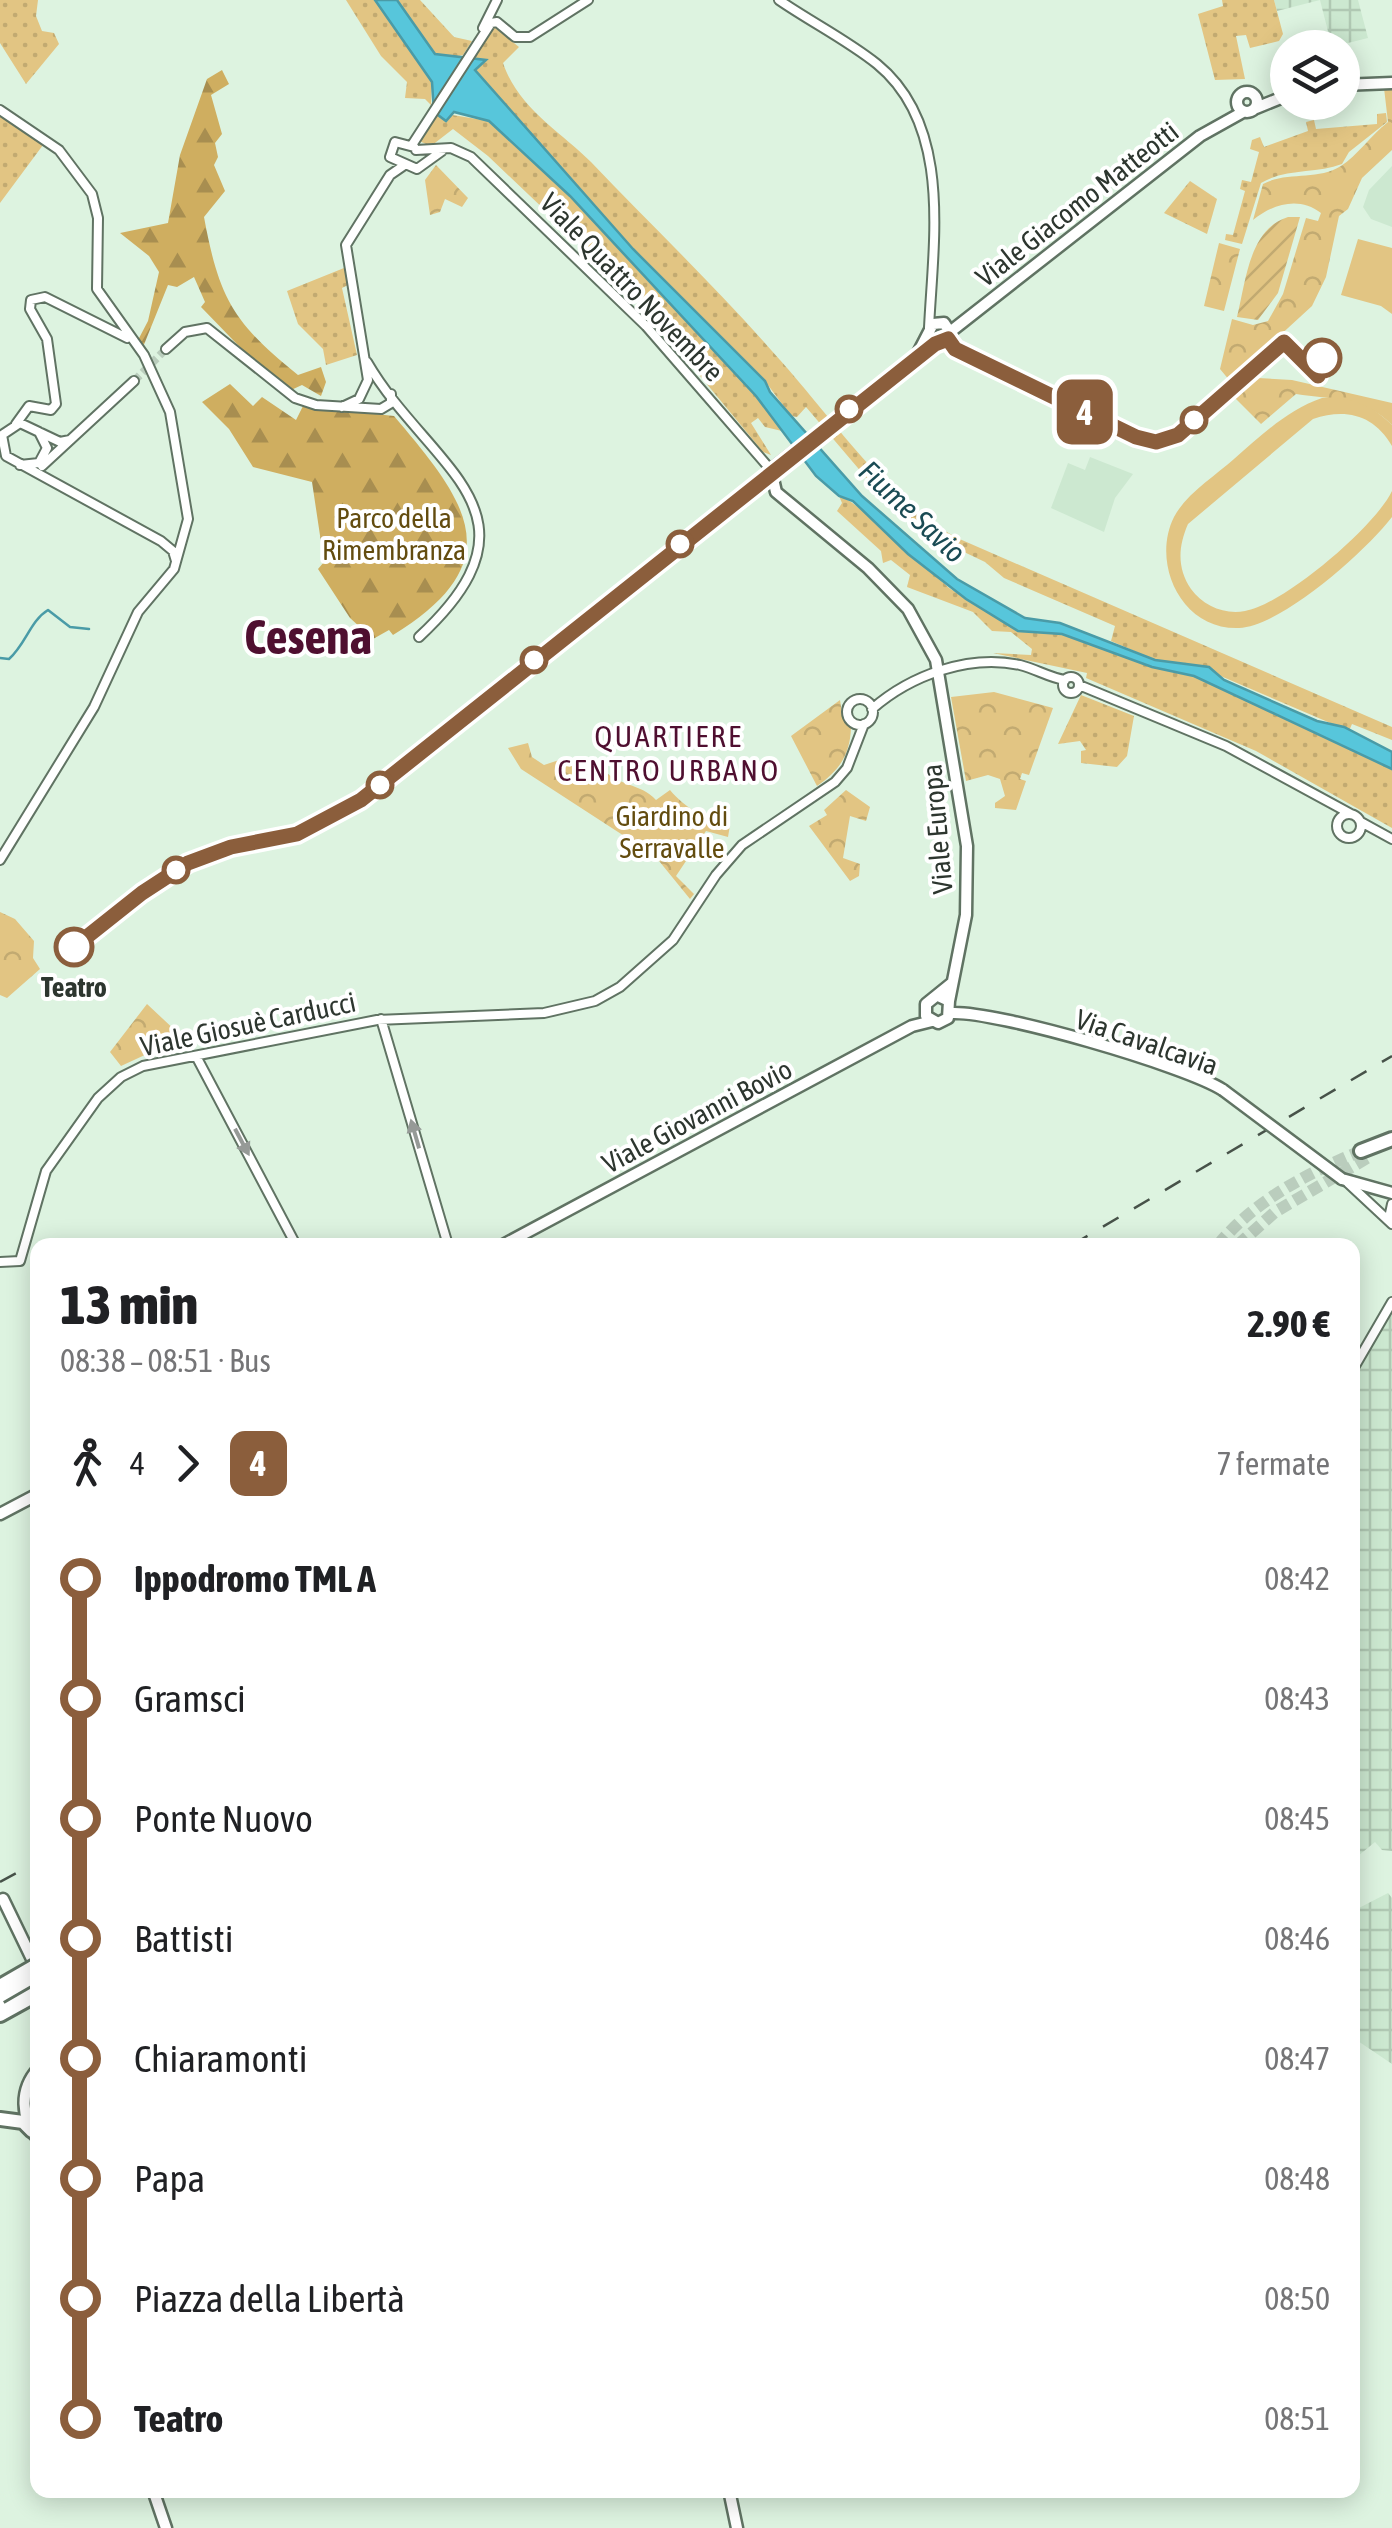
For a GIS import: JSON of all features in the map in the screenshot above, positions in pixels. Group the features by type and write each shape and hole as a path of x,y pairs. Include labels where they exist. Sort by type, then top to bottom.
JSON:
{"highway":[{"path":"1364,1155 1390,1142"},
{"path":"0,1986 30,1969"},
{"path":"0,1996 30,1971"},
{"path":"0,2006 30,1989"},
{"path":"0,2014 30,1998"},
{"path":"4,2120 24,2105"},
{"path":"4,2120 23,2122 30,2130"}],"main road":[{"path":"1360,84 1392,83"},
{"name":"Viale Giacomo Matteotti","path":"771,470 915,358 939,328 1226,119 1248,105 1270,100"},
{"name":"Viale Europa","path":"771,470 776,492 908,609 939,670 966,846 966,915 947,1003"},
{"name":"Viale Giovanni Bovio","path":"516,1238 928,1017 928,1000 947,1003"},
{"path":"928,1017 942,1022 947,1003"},
{"name":"Via Cavalcavia","path":"947,1003 967,1012 1178,1070 1223,1090 1345,1181"},
{"path":"1345,1181 1392,1193"},
{"path":"0,1514 30,1498"},
{"path":"3,1899 30,1954"},
{"path":"30,2088 24,2105 30,2121"},
{"path":"156,2498 166,2528"},
{"path":"730,2498 736,2528"}],"street":[{"path":"411,146 498,0"},
{"path":"479,37 497,22 515,37 530,37 588,0"},
{"path":"779,0 879,65 921,125 932,174 939,328"},
{"path":"0,110 59,150 82,177 97,211 97,289 144,354 178,444 188,519 176,561 135,617 76,736 0,860"},
{"path":"390,175 416,160 411,146"},
{"path":"342,407 355,403 366,388 367,362 345,249 390,175 390,148 450,148"},
{"path":"392,160 419,168 450,148"},
{"name":"Viale Quattro Novembre","path":"450,148 472,157 646,326 771,470"},
{"path":"131,340 45,297 31,300 30,309 47,339 56,404 51,410 26,408 16,424 4,432 0,443 6,456 60,482 164,543 176,561"},
{"path":"166,349 190,330 207,328 294,398 382,409 399,413 416,424"},
{"path":"367,362 475,504 481,538 466,582 419,637"},
{"path":"24,466 36,468 46,463 134,381"},
{"path":"382,409 390,405 391,394"},
{"path":"16,424 60,442 78,435"},
{"path":"39,432 46,443 49,472 60,482"},
{"path":"24,466 42,460 46,443"},
{"path":"870,706 857,699 849,704 848,715 859,723 870,706 939,670 1008,664 1063,682 1070,694 1081,688 1226,746 1333,802 1392,840"},
{"name":"Viale Giosuè Carducci","path":"0,1262 20,1261 46,1171 98,1098 121,1077 143,1066 381,1019 567,1010 620,987 673,940 742,845 821,795 847,768 858,740 859,723"},
{"path":"1333,802 1340,818 1337,828 1341,835 1349,838 1379,832"},
{"path":"1340,818 1351,814"},
{"path":"1360,833 1361,822"},
{"path":"0,833 12,840"},
{"path":"381,1019 446,1238"},
{"path":"196,1056 292,1238"},
{"name":"Via Cavalcavia","path":"1345,1181 1391,1223"},
{"name":"Via Cavalcavia","path":"1391,1223 1392,1204"},
{"path":"1360,1357 1392,1302"}],"shaded area":[{"path":"1274,0 1320,0 1277,11"},
{"path":"1320,0 1358,0 1368,38 1360,40 1360,30 1328,30"},
{"path":"1392,166 1392,227 1371,219 1363,207 1369,190"},
{"path":"1090,457 1133,474 1115,498 1104,532 1051,508 1068,463 1085,470"},
{"path":"1392,1307 1392,1851 1382,1850 1375,1842 1360,1854 1360,1367"},
{"path":"1388,1893 1392,1898 1392,2064 1360,2042 1360,1907"}],"green space":[{"path":"0,0 38,0 36,16 42,31 54,33 59,44 26,84 0,43"},
{"path":"346,0 375,0 432,82 431,105 425,99 405,98 407,82 381,56"},
{"path":"397,0 420,0 454,37 472,41 463,55 447,59 435,54"},
{"path":"1222,0 1274,0 1282,30 1270,30 1270,43 1250,48 1246,35 1236,36 1245,79 1215,80 1198,14 1223,6"},
{"path":"494,27 519,47 503,63 530,106 591,162 710,284 861,456 928,519 955,537 1392,727 1392,740 1352,724 1349,731 1202,668 1155,660 1111,641 1115,626 1004,578 985,562 920,531 886,501 806,407 797,417 791,416 765,381 633,249 487,86 474,70 485,61 470,57"},
{"path":"222,70 229,84 211,95 222,134 215,143 218,157 214,165 225,191 204,217 216,269 232,307 276,357 298,375 321,367 326,382 321,396 302,385 289,391 267,375 201,307 205,302 194,277 177,287 168,285 143,347 137,342 148,321 159,272 149,256 120,233 168,223 180,155 207,79"},
{"path":"1384,88 1392,88 1392,150 1362,178 1348,209 1339,216 1326,277 1312,306 1230,381 1220,369 1232,319 1253,325 1268,321 1283,294 1306,218 1318,221 1321,213 1304,205 1286,204 1253,220 1263,184 1332,171 1347,162 1388,122"},
{"path":"434,112 489,121 570,196 756,396 782,431 765,427 758,418 751,423 771,455 763,452 630,291 488,156 453,129 431,146 419,141"},
{"path":"1386,113 1387,122 1349,152 1342,164 1280,175 1261,183 1242,244 1225,240 1226,234 1233,235 1245,191 1240,189 1242,180 1251,182 1259,152 1250,149 1252,140 1260,137 1264,147 1308,131 1306,122 1314,120 1316,129 1377,124 1377,114"},
{"path":"0,115 43,145 0,203"},
{"path":"436,165 468,198 462,207 445,199 440,212 430,215 425,180"},
{"path":"1190,181 1217,199 1207,234 1164,213"},
{"path":"1300,217 1278,293 1258,320 1237,317 1257,244 1275,223"},
{"path":"1358,239 1392,248 1392,314 1381,306 1341,295"},
{"path":"1219,243 1240,249 1224,311 1204,306"},
{"path":"344,268 348,285 342,288 357,355 326,365 323,349 298,324 287,291"},
{"path":"1258,378 1292,380 1392,403 1392,425 1359,405 1296,394 1261,424 1235,398"},
{"name":"Parco della Rimembranza","path":"230,384 253,406 262,397 296,420 303,406 394,416 442,476 466,530 465,556 454,582 430,608 393,635 389,630 373,639 350,618 318,569 324,562 312,482 253,467 229,429 202,402"},
{"path":"1322,398 1351,401 1376,412 1392,425 1392,446 1377,427 1358,417 1337,414 1313,419 1188,524 1180,557 1191,589 1222,610 1237,612 1262,606 1304,580 1348,543 1392,491 1392,517 1344,567 1277,615 1239,628 1219,626 1201,618 1187,606 1169,573 1166,554 1174,517 1193,493 1265,432 1297,409"},
{"path":"839,496 880,524 949,588 1018,631 1062,634 1152,667 1194,676 1392,769 1392,828 1256,751 1086,678 1087,673 993,653 1031,655 1032,649 1011,632 992,631 973,612 907,587 910,575 891,560 883,563 881,551 837,511 842,503"},
{"path":"994,692 1053,708 1029,775 1022,773 1020,779 1026,781 1016,810 995,808 995,803 1005,796 1000,779 988,775 966,781 951,697"},
{"path":"1081,695 1134,716 1127,756 1117,767 1081,763 1081,751 1086,750 1080,741 1058,744"},
{"path":"840,700 843,719 851,728 846,754 817,786 791,736"},
{"name":"Giardino di Serravalle","path":"528,743 532,757 544,765 565,758 589,778 602,768 656,800 670,790 697,813 730,825 728,837 706,831 676,876 694,894 690,899 655,856 521,769 508,748"},
{"path":"846,790 870,807 866,821 850,816 843,858 860,864 859,876 850,881 809,826 827,815 824,810"},
{"path":"0,912 15,919 34,941 33,958 40,969 7,998 0,995"},
{"path":"147,1004 194,1048 147,1054 121,1066 110,1052"}],"water":[{"path":"375,0 397,0 435,54 486,60 475,70 633,249 765,381 770,392 862,496 957,579 1025,618 1060,623 1155,660 1209,667 1224,680 1317,721 1344,727 1392,752 1392,769 1194,676 1152,667 1062,634 1018,631 966,599 908,554 853,501 839,496 816,476 756,396 570,196 489,121 454,112 446,121 434,112 432,82"}],"waterway":[{"path":"0,658 9,659 48,610 70,627 89,629"}],"tunnel":[{"path":"134,381 166,349"},
{"path":"1225,1238 1248,1214 1284,1189 1361,1151"},
{"path":"1246,1238 1275,1212 1367,1158"}],"railway":[{"path":"1084,1238 1392,1056"},
{"path":"0,1882 30,1865"}],"bus line":[{"name":"4","path":"74,947 142,893 188,863 231,847 297,834 361,800 935,344 948,339 955,349 1136,437 1156,442 1178,435 1284,342 1318,376 1322,358"}],"place":[{"name":"Teatro","path":"74,947"}],"district":[{"name":"Cesena","path":"308,637"},
{"name":"QUARTIERE CENTRO URBANO","path":"669,754"}],"water label":[{"name":"Fiume Savio","path":"912,512"}]}
